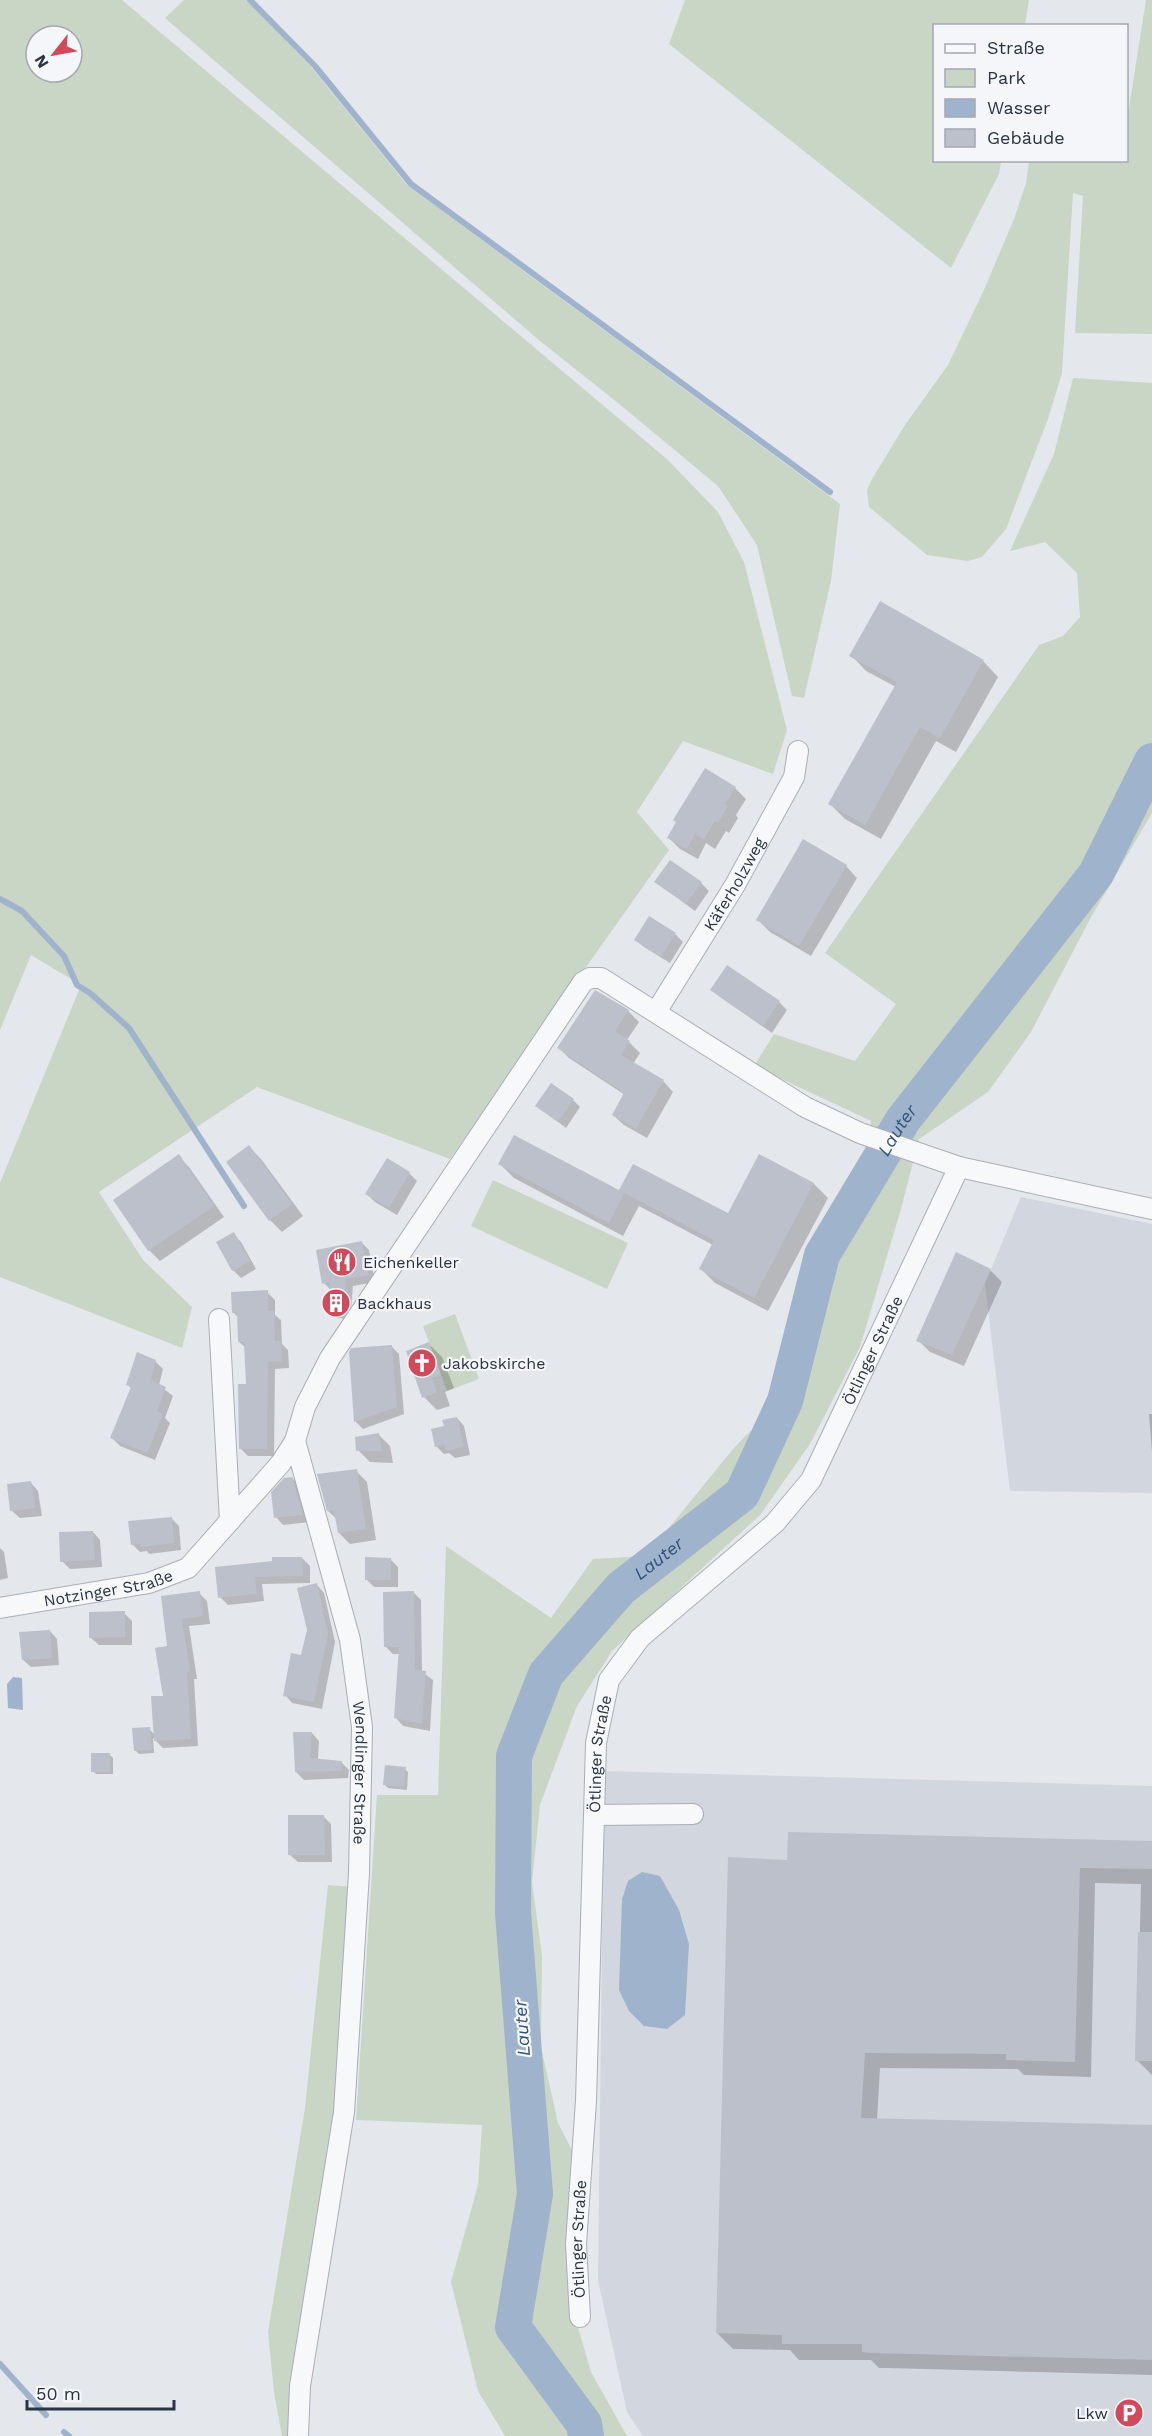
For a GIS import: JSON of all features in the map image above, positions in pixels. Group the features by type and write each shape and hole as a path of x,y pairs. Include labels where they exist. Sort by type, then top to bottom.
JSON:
{"street":[{"name":"Käferholzweg","path":"656,1012 735,885 762,836 794,777 798,751"},
{"path":"295,1441 304,1407 330,1358 583,982 590,978 601,978 805,1107 860,1133 959,1167 1152,1209"},
{"name":"Ötlinger Straße","path":"580,2317 576,2244 586,2101 597,1743 609,1680 640,1638 775,1523 811,1480 959,1167"},
{"path":"219,1319 230,1521"},
{"name":"Notzinger Straße","path":"0,1608 149,1583 188,1568 281,1463 295,1441"},
{"name":"Wendlinger Straße","path":"295,1441 350,1640 362,1727 359,1873 344,2112 300,2386 298,2436"},
{"path":"595,1815 693,1814"}],"shaded area":[{"path":"1021,1197 1152,1224 1152,1493 1010,1491 985,1284"},
{"path":"604,1771 1152,1786 1152,2436 643,2436 627,2412 598,2280"}],"green space":[{"path":"0,0 122,0 668,460 718,512 744,562 787,730 773,774 683,741 637,812 669,850 450,1159 257,1087 99,1192 143,1260 192,1307 182,1348 0,1277 0,1183 81,985 31,955 0,1030"},
{"path":"184,0 247,0 312,68 407,185 840,504 831,581 804,698 792,696 757,545 718,486 540,341 165,18"},
{"path":"685,0 1029,0 1025,24 933,24 933,162 1001,162 999,174 951,268 669,44"},
{"path":"1146,0 1152,0 1152,334 1075,333 1083,196 1073,193 1062,373 1048,419 1006,529 982,557 968,561 927,555 869,507 867,490 905,425 948,365 983,292 1014,219 1026,183 1029,162 1128,162 1129,108"},
{"path":"1073,378 1152,383 1152,813 1090,919 1031,1032 988,1092 919,1139 860,1347 810,1444 760,1515 612,1651 577,1706 540,1805 532,1882 542,1956 541,2047 558,2123 574,2154 573,2310 591,2372 627,2436 505,2436 478,2391 451,2282 478,2185 482,2125 356,2120 377,1795 438,1795 446,1546 551,1618 593,1559 646,1556 733,1449 762,1419 796,1294 820,1239 868,1153 871,1121 754,1066 774,1034 855,1061 896,1004 825,953 1039,645 1063,636 1080,617 1077,573 1045,542 1010,551 1054,454"},
{"path":"493,1180 628,1243 607,1289 471,1226"},
{"path":"455,1314 479,1379 447,1391 423,1326"},
{"path":"328,1885 353,1887 340,2104 293,2436 282,2436 274,2392 268,2332 305,2108"}],"water":[{"path":"13,1677 22,1678 23,1710 8,1708 7,1684"},
{"path":"642,1872 660,1876 679,1910 689,1944 685,2015 667,2029 644,2026 629,2011 619,1990 622,1899 628,1881"}],"building":[{"path":"880,601 984,660 940,738 920,727 865,825 828,804 897,682 849,656"},
{"path":"705,768 736,787 725,804 728,806 718,823 715,821 704,839 695,834 687,849 667,838 676,822 673,820"},
{"path":"803,839 847,865 799,946 756,920"},
{"path":"670,860 702,882 686,904 654,882"},
{"path":"649,916 676,933 661,957 634,940"},
{"path":"727,965 780,1001 763,1026 710,990"},
{"path":"595,990 629,1010 615,1031 630,1041 621,1055 664,1080 636,1129 612,1115 624,1093 557,1048"},
{"path":"551,1083 574,1099 558,1122 535,1106"},
{"path":"514,1135 619,1190 633,1164 728,1213 759,1154 814,1183 754,1298 699,1269 714,1240 624,1193 609,1223 498,1164"},
{"path":"249,1145 292,1204 269,1221 226,1162"},
{"path":"179,1154 214,1206 148,1251 113,1200"},
{"path":"387,1158 410,1172 389,1208 365,1194"},
{"path":"234,1232 250,1261 232,1271 216,1242"},
{"name":"Eichenkeller","path":"362,1241 369,1275 346,1279 343,1313 327,1311 330,1282 322,1284 316,1250"},
{"path":"956,1252 991,1269 952,1355 916,1341"},
{"path":"268,1290 268,1311 274,1311 275,1341 281,1341 282,1361 268,1362 267,1449 239,1449 238,1384 246,1384 244,1342 238,1342 237,1312 232,1313 231,1292"},
{"name":"Jakobskirche","path":"429,1342 441,1375 432,1378 437,1392 422,1398 406,1351"},
{"path":"392,1345 397,1407 354,1422 349,1352 351,1348"},
{"path":"137,1352 156,1360 151,1380 166,1387 157,1411 163,1414 147,1453 110,1438 131,1387 126,1385"},
{"path":"457,1417 464,1447 446,1451 444,1445 435,1447 431,1429 444,1426 442,1420"},
{"path":"379,1433 382,1451 356,1451 355,1437"},
{"path":"357,1469 366,1529 338,1533 334,1511 327,1511 317,1474"},
{"path":"292,1477 303,1515 274,1518 271,1492 284,1478"},
{"path":"31,1481 35,1508 10,1511 7,1484"},
{"path":"172,1517 174,1543 140,1547 140,1544 131,1545 128,1521"},
{"path":"93,1531 95,1560 60,1562 59,1532"},
{"path":"272,1557 302,1557 303,1576 255,1577 257,1594 218,1598 215,1567 272,1561"},
{"path":"365,1557 391,1558 391,1580 365,1580"},
{"path":"317,1583 328,1634 314,1702 283,1696 291,1653 301,1655 307,1630 297,1588"},
{"path":"200,1591 203,1616 182,1619 190,1671 187,1672 191,1739 154,1741 151,1696 163,1696 155,1648 167,1646 161,1596"},
{"path":"414,1591 415,1670 426,1671 422,1724 394,1718 399,1647 384,1647 383,1592"},
{"path":"125,1611 125,1637 89,1638 89,1612"},
{"path":"50,1630 52,1658 22,1660 19,1632"},
{"path":"150,1727 152,1750 134,1751 132,1728"},
{"path":"293,1732 312,1732 310,1758 342,1761 341,1771 295,1772"},
{"path":"91,1753 110,1753 110,1772 91,1772"},
{"path":"385,1765 406,1767 404,1787 383,1785"},
{"path":"288,1815 324,1815 325,1855 288,1855"},
{"path":"788,1832 1152,1841 1152,1869 1080,1868 1075,2062 1006,2060 1006,2054 865,2053 861,2118 1152,2125 1152,2360 870,2353 862,2352 862,2344 782,2344 782,2335 716,2333 728,1857 787,1860"},
{"path":"1138,1932 1152,1932 1152,2061 1135,2061"}],"waterway":[{"path":"250,0 315,66 411,184 830,492"},
{"name":"Lauter","path":"586,2436 584,2424 513,2327 535,2194 513,1913 514,1756 546,1674 621,1588 742,1494 785,1401 822,1255 903,1120 1096,874 1152,761"},
{"path":"0,899 22,911 64,956 77,985 90,993 129,1028 244,1206"},
{"path":"0,2364 46,2415"},
{"path":"64,2432 69,2436"}],"place":[{"name":"Eichenkeller","path":"342,1262"},
{"name":"Backhaus","path":"336,1303"},
{"name":"Jakobskirche","path":"422,1363"},
{"name":"Lkw","path":"1129,2413"}]}
